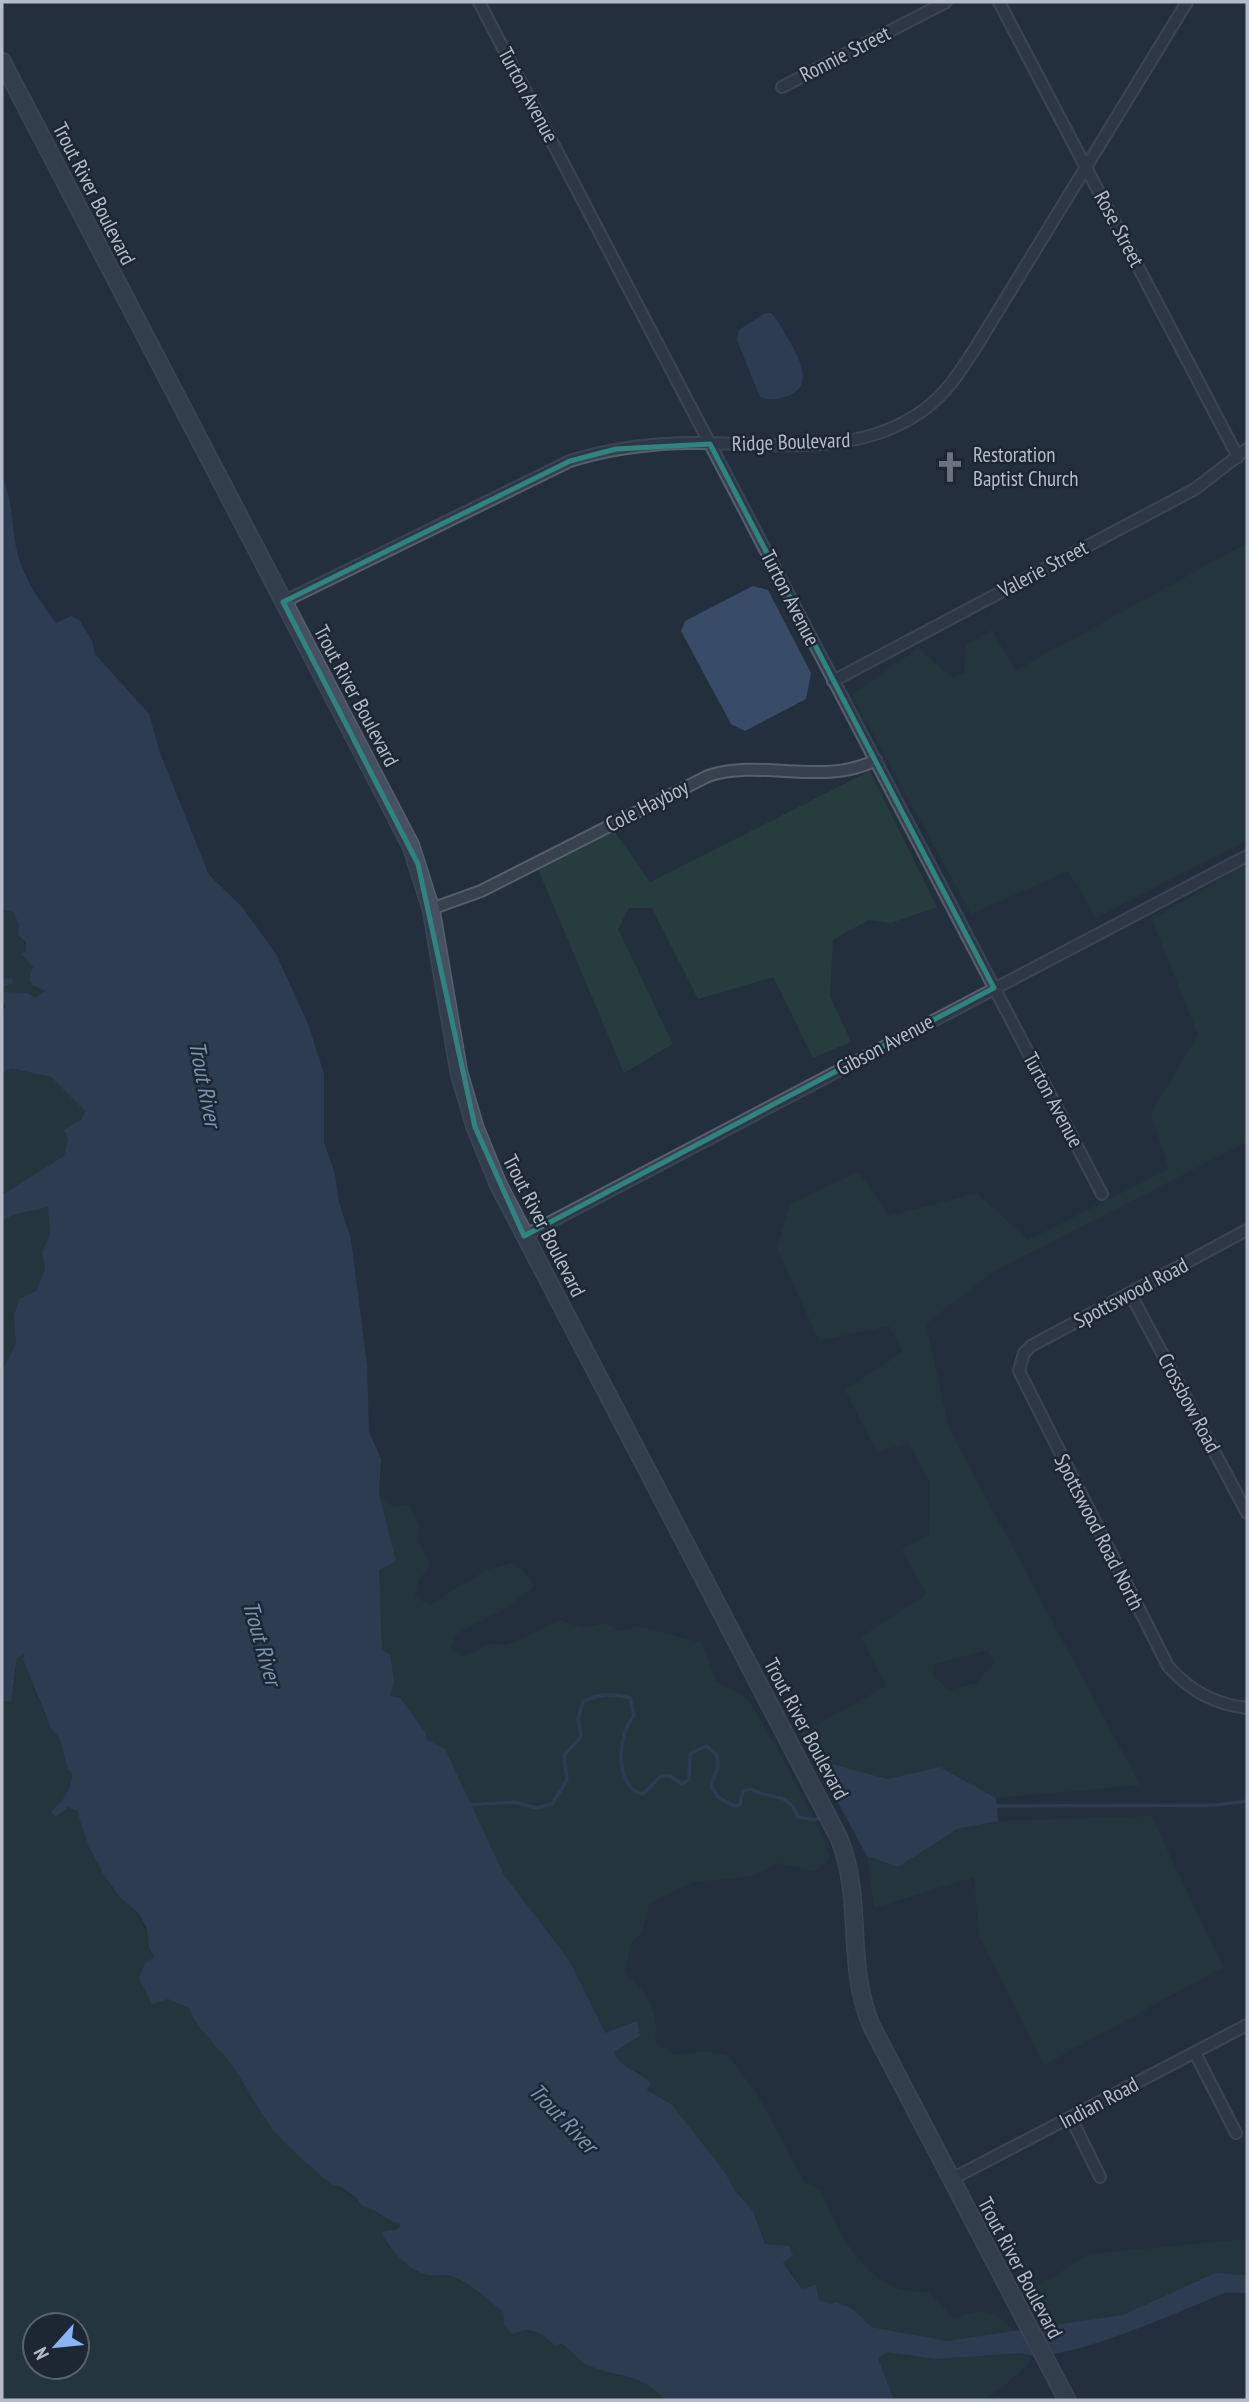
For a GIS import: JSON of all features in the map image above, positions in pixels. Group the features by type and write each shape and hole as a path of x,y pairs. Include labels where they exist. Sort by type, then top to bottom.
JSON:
{"street":[{"name":"Turton Avenue","path":"479,2 1102,1194"},
{"name":"Ronnie Street","path":"782,87 946,2"},
{"name":"Rose Street","path":"999,2 1238,457"},
{"name":"Ridge Boulevard","path":"283,602 570,461 616,449 710,444 837,444 885,431 924,409 942,394 976,347 1187,2"},
{"name":"Trout River Boulevard","path":"2,61 411,846 431,909 453,1045 466,1097 486,1156 524,1236 827,1813 845,1852 852,1884 855,1965 862,2004 950,2180 1067,2400"},
{"name":"Valerie Street","path":"833,681 1195,489 1247,449"},
{"name":"Cole Hayboy","path":"431,909 481,891 708,776 726,770 834,772 858,769 876,761"},
{"name":"Gibson Avenue","path":"524,1236 1247,856"},
{"name":"Spottswood Road","path":"1020,1361 1031,1346 1247,1230"},
{"name":"Crossbow Road","path":"1130,1293 1247,1513"},
{"name":"Spottswood Road North","path":"1020,1361 1022,1382 1168,1666 1197,1692 1229,1706 1247,1708"},
{"name":"Indian Road","path":"950,2180 1247,2025"},
{"path":"1195,2053 1236,2133"},
{"path":"1071,2118 1100,2177"}],"highlighted area":[{"path":"710,444 994,988 524,1236 475,1127 418,864 283,602 570,461 616,449"}],"green space":[{"path":"1247,543 1247,840 1096,918 1068,871 971,914 852,695 918,648 952,678 964,673 966,645 992,630 1015,671"},
{"path":"870,771 937,907 891,923 868,920 833,940 830,996 851,1042 813,1058 773,977 698,999 652,908 629,908 618,929 673,1044 624,1073 538,869 614,831 650,882"},
{"path":"1247,863 1247,1142 994,1271 926,1324 949,1429 1140,1785 996,1798 940,1767 887,1779 814,1759 801,1734 886,1686 861,1637 927,1594 902,1550 929,1534 930,1482 909,1443 877,1452 845,1390 903,1352 889,1326 819,1341 777,1248 790,1204 859,1172 889,1216 977,1193 1028,1240 1169,1169 1151,1113 1198,1035 1152,920","holes":["987,1650 994,1662 977,1683 949,1690 933,1676 934,1664"]},
{"path":"2,909 13,912 19,924 18,935 26,945 30,958 32,985 46,991 45,994 35,998 3,992 4,986 14,983 12,978 2,979"},
{"path":"10,1068 51,1077 85,1111 68,1139 64,1156 2,1195 2,1075"},
{"path":"48,1207 50,1235 42,1252 45,1269 36,1291 14,1316 16,1344 2,1371 2,1221 13,1215"},
{"path":"379,1494 393,1507 409,1505 419,1525 418,1541 430,1565 418,1581 415,1597 430,1605 486,1570 512,1563 526,1573 535,1586 508,1607 456,1634 451,1647 464,1657 491,1644 507,1645 561,1620 582,1628 604,1623 620,1631 638,1626 702,1643 716,1681 748,1700 777,1748 822,1835 830,1859 815,1871 777,1863 753,1876 694,1882 649,1904 642,1932 631,1943 625,1972 650,2003 655,2021 655,2042 675,2055 705,2051 728,2056 757,2094 805,2183 821,2191 848,2245 873,2274 889,2285 907,2291 928,2292 954,2319 988,2312 1001,2319 1016,2333 947,2341 871,2327 854,2310 819,2300 819,2287 802,2289 794,2274 765,2245 753,2211 672,2106 647,2090 640,2072 628,2068 618,2060 613,2052 640,2036 636,2021 605,2033 569,1960 504,1875 462,1788 390,1697 382,1650 379,1570 396,1561"},
{"path":"26,1653 25,1664 29,1668 36,1695 51,1728 60,1739 68,1770 72,1772 66,1794 51,1811 68,1807 77,1811 105,1876 143,1925 168,1999 189,2008 200,2028 233,2066 268,2123 331,2184 367,2207 373,2208 377,2214 402,2224 398,2229 382,2232 428,2275 454,2277 491,2299 520,2330 543,2332 548,2339 573,2351 582,2361 615,2375 640,2380 656,2389 666,2400 2,2400 2,1701 11,1701 10,1692 15,1686 17,1658"},
{"path":"1151,1816 1223,1967 1044,2065 979,1936 974,1877 874,1908 867,1856 898,1867 958,1829 998,1821"},
{"path":"1247,2239 1247,2275 1215,2273 1123,2315 1043,2328 1029,2292 1089,2254"},
{"path":"887,2352 935,2359 1021,2353 1030,2357 1028,2365 999,2390 982,2400 894,2400 878,2357"}],"water":[{"path":"765,313 771,313 777,320 794,350 802,372 802,382 798,390 788,396 774,399 760,397 737,340 739,330"},
{"name":"Trout River","path":"2,476 9,497 17,551 31,586 56,623 71,616 80,621 92,641 95,654 149,714 160,753 209,875 242,907 276,954 308,1024 324,1074 324,1142 335,1174 338,1199 351,1240 367,1365 369,1432 381,1459 379,1494 396,1561 379,1570 382,1650 390,1655 394,1681 390,1696 400,1698 425,1732 427,1740 445,1749 504,1875 569,1960 605,2033 637,2021 640,2036 614,2052 617,2058 650,2083 647,2090 672,2105 753,2211 765,2244 789,2246 793,2255 783,2263 802,2289 816,2285 819,2300 832,2304 836,2302 854,2310 871,2327 947,2341 1123,2315 1215,2273 1247,2275 1247,2293 1225,2293 1121,2335 1038,2356 1021,2353 935,2359 887,2352 878,2358 894,2400 666,2400 654,2389 633,2378 590,2366 562,2344 555,2345 536,2332 525,2330 512,2334 504,2324 504,2314 487,2298 457,2278 429,2275 413,2269 395,2253 381,2232 398,2229 401,2224 362,2206 353,2195 331,2184 290,2148 268,2123 233,2066 200,2028 189,2008 168,1999 152,2004 139,1978 145,1963 155,1957 149,1948 147,1928 138,1913 120,1897 104,1875 89,1847 77,1811 68,1807 55,1817 51,1811 66,1794 72,1773 68,1770 60,1739 51,1728 23,1659 25,1654 17,1658 11,1701 2,1701 2,1371 16,1344 14,1316 19,1299 36,1291 45,1269 42,1252 50,1235 48,1207 13,1215 2,1221 2,1195 64,1156 68,1139 64,1130 81,1120 85,1111 51,1077 10,1068 2,1075 2,1010 6,1007 2,1000 2,979 12,978 14,983 4,986 3,992 28,993 35,998 46,991 32,985 29,979 33,967 22,954 26,951 26,942 18,935 19,924 13,912 2,909"},
{"path":"753,586 768,590 811,673 806,699 745,731 731,724 681,631 685,621"},
{"path":"814,1759 887,1779 940,1767 996,1798 998,1821 957,1829 898,1867 867,1856"}],"waterway":[{"path":"466,1805 515,1802 536,1808 552,1804 567,1780 564,1755 581,1737 578,1718 583,1702 601,1695 612,1695 630,1698 634,1716 624,1735 621,1759 627,1782 634,1790 643,1794 661,1776 670,1776 682,1784 689,1779 690,1754 706,1746 717,1755 718,1766 711,1786 718,1797 734,1806 740,1805 743,1791 751,1789 784,1799 794,1808 798,1817 815,1820 824,1816"},
{"path":"994,1806 1215,1805 1247,1801"}],"place":[{"name":"Restoration Baptist Church","path":"950,467"}]}
